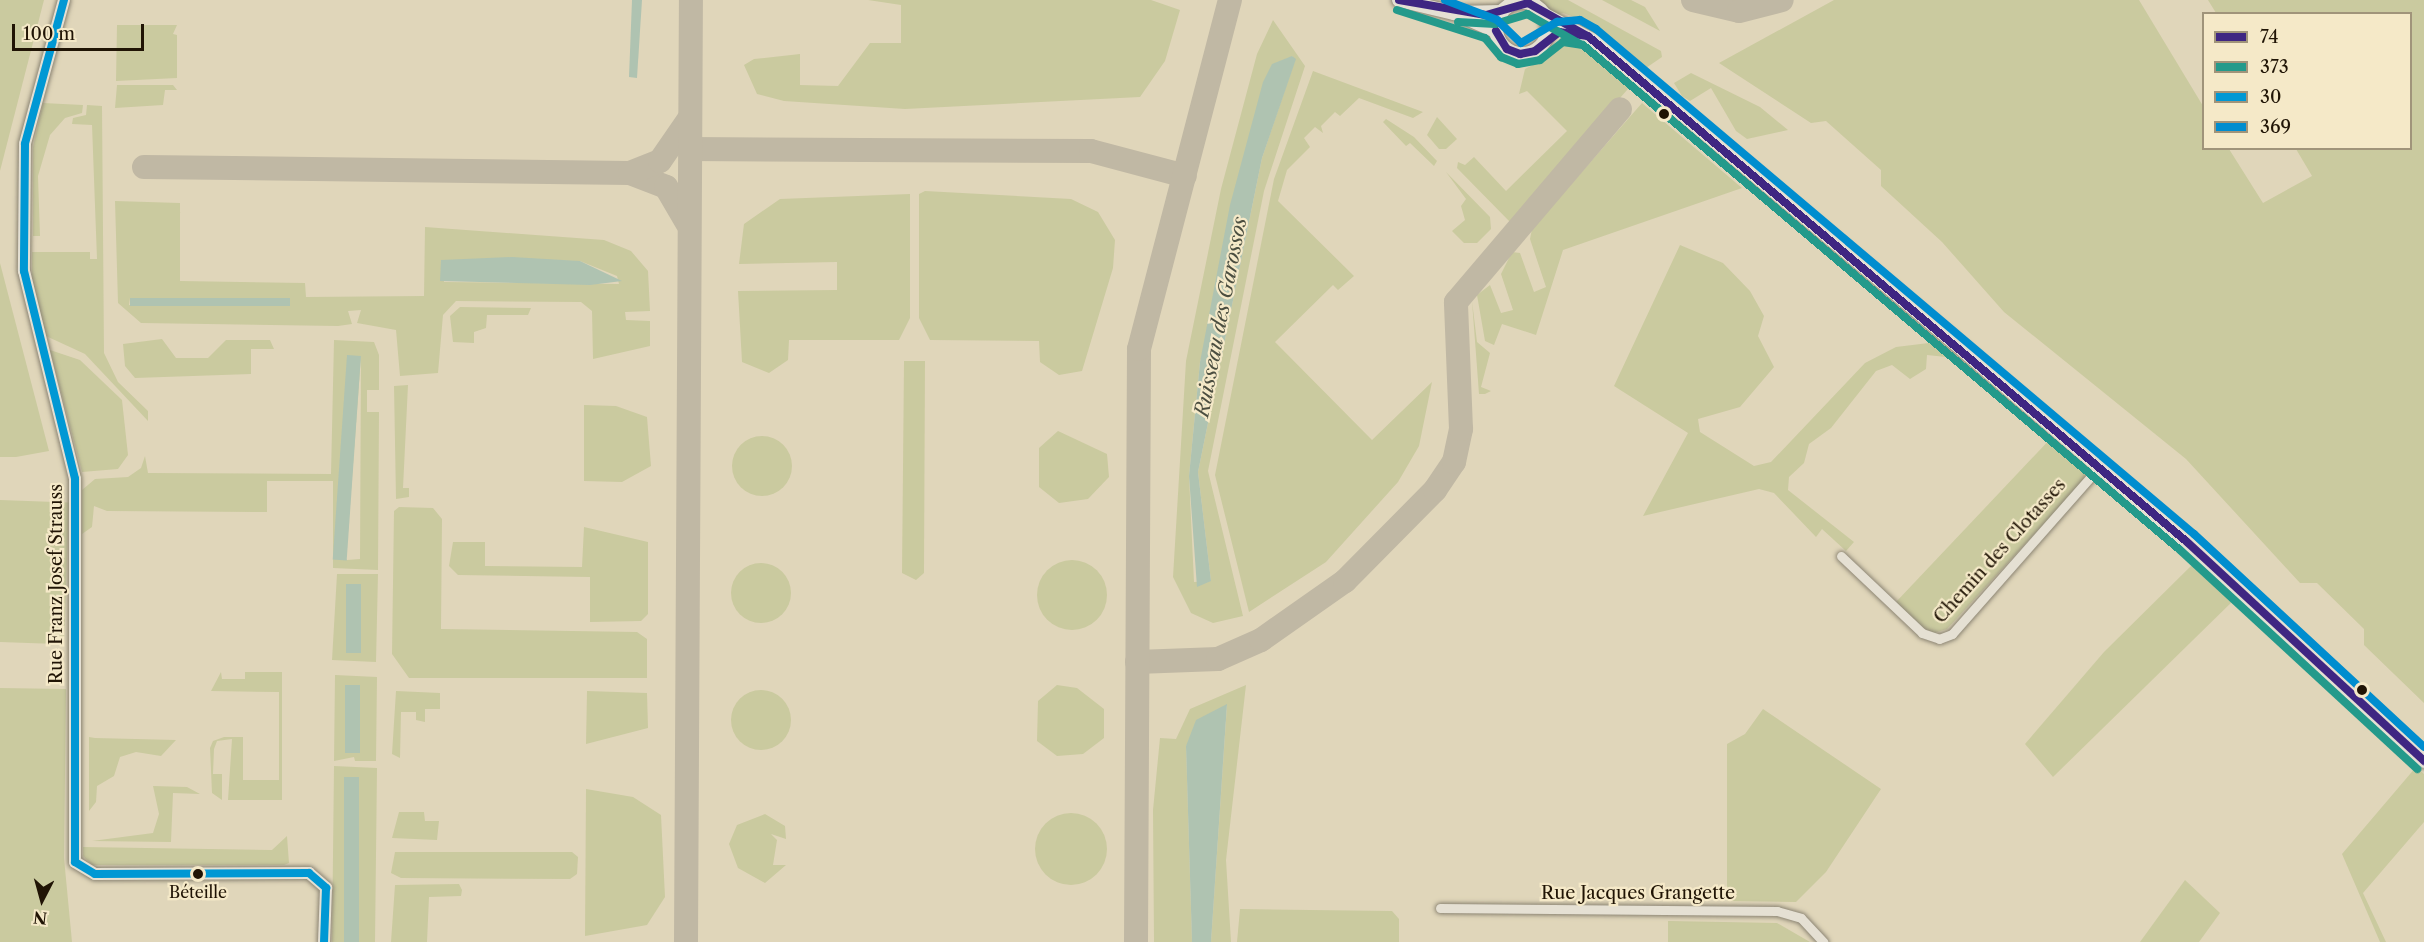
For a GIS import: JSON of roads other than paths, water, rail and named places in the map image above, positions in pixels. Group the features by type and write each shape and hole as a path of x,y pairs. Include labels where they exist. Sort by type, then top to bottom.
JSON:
{"main road":[{"path":"1399,0 1454,12 1496,31 1507,50 1520,54 1535,51 1546,39 1578,30"},
{"path":"1454,12 1502,12 1528,3 1545,15 1578,30 2099,467 2424,761"},
{"path":"1496,31 1502,12"},
{"path":"1545,15 1546,39"}],"street":[{"name":"Rue Franz Josef Strauss","path":"64,0 25,144 24,271 75,479 75,862 96,874 309,873 326,888 324,942"},
{"name":"Chemin des Clotasses","path":"1841,556 1922,633 1939,639 1952,634 2099,467"},
{"name":"Rue Jacques Grangette","path":"1440,908 1777,911 1801,918 1823,942"}],"water":[{"path":"632,0 642,0 637,78 629,77"},
{"name":"Ruisseau des Garossos","path":"1292,56 1296,59 1262,158 1198,472 1211,581 1197,587 1189,476 1200,362 1230,205 1263,82 1272,64"},
{"path":"512,257 580,261 622,281 590,285 440,281 441,260"},
{"path":"130,298 290,298 290,306 130,306"},
{"path":"347,355 361,356 347,560 333,560"},
{"path":"346,584 361,584 361,653 346,653"},
{"path":"345,685 360,685 360,753 345,753"},
{"path":"1227,704 1211,942 1192,942 1186,746 1196,720"},
{"path":"344,777 359,777 359,942 344,942"}],"place":[{"name":"Béteille","path":"198,874"}]}
